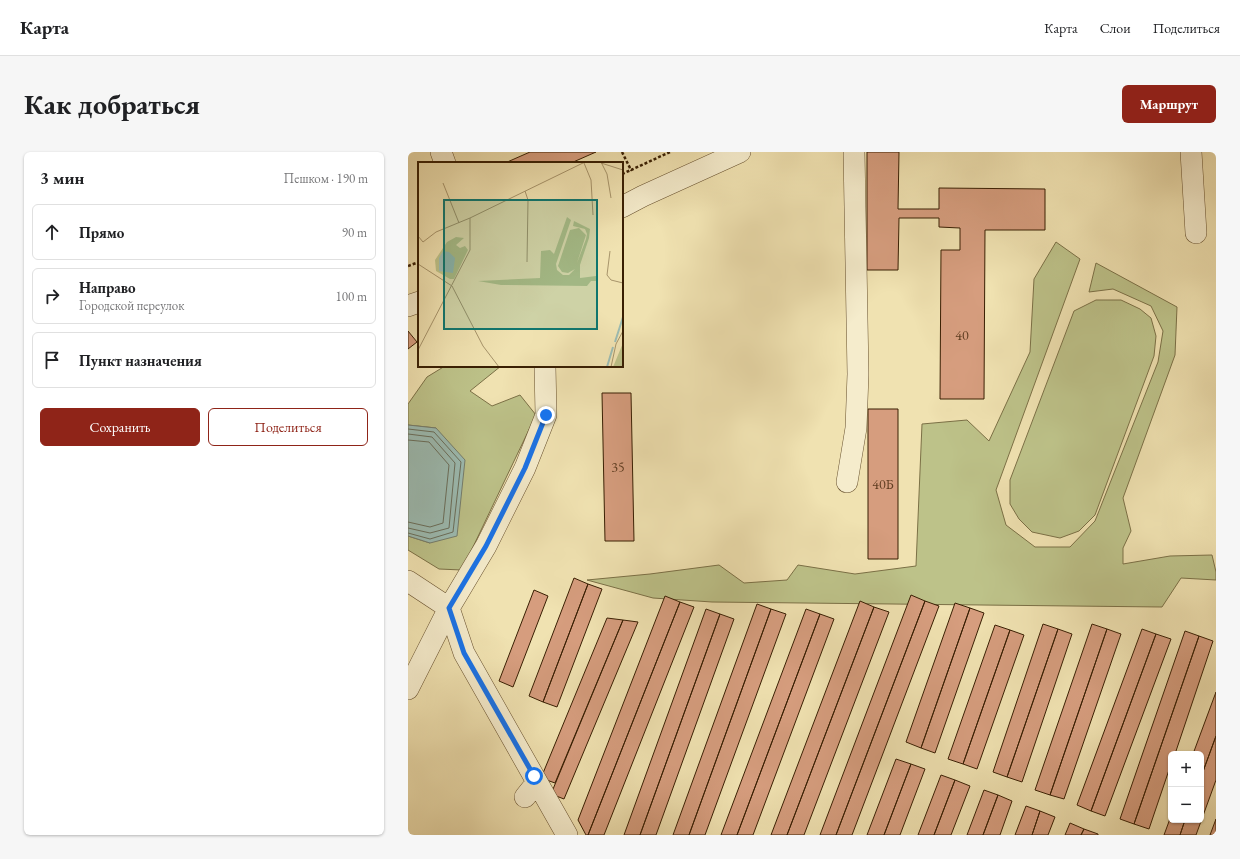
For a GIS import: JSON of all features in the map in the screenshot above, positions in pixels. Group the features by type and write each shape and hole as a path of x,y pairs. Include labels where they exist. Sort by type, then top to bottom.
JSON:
{"street":[{"path":"440,152 445,162"},
{"path":"623,206 740,152"},
{"path":"847,482 856,428 858,382 854,152"},
{"path":"1191,152 1196,233"},
{"path":"408,306 418,302"},
{"path":"408,689 449,608 486,546 525,468 546,415 545,367"},
{"path":"408,581 449,608 464,653 531,790 567,835"},
{"path":"460,676 464,653"}],"path":[{"path":"622,152 630,170"},
{"path":"623,174 670,152"},
{"path":"408,266 418,262"}],"green space":[{"path":"1056,242 1080,259 996,490 1006,525 1035,547 1070,547 1095,521 1158,362 1163,331 1151,306 1113,289 1089,292 1096,263 1177,307 1175,355 1123,498 1131,531 1123,548 1123,564 1170,556 1212,555 1216,572 1216,580 1181,578 1162,607 712,602 653,598 587,580 719,565 744,583 787,580 798,565 855,574 916,566 922,424 967,420 989,441 1030,352 1034,279"},
{"path":"1096,300 1121,300 1140,309 1151,318 1156,336 1154,356 1095,515 1079,531 1060,538 1032,532 1019,519 1010,504 1010,480 1074,311"},
{"path":"443,367 500,367 470,391 492,406 520,395 536,415 462,570 439,569 408,550 408,536 430,543 436,428 408,425 408,404 427,377"}],"water":[{"path":"408,425 436,428 465,460 457,536 430,543 408,536"}],"building":[{"path":"530,152 596,152 573,162 507,162"},
{"path":"867,152 899,152 898,209 939,209 939,188 1045,189 1045,230 985,230 984,399 940,399 941,250 960,250 960,228 939,227 939,218 899,218 898,270 867,270"},
{"path":"408,331 417,342 408,349"},
{"path":"602,393 631,393 634,541 605,541"},
{"path":"868,409 898,409 898,559 868,559"},
{"path":"574,578 588,584 543,702 529,696"},
{"path":"588,584 602,589 557,707 543,702"},
{"path":"534,590 548,596 513,687 499,681"},
{"path":"911,595 925,601 836,835 820,835"},
{"path":"665,596 680,602 588,835 586,835 578,820"},
{"path":"860,601 874,607 787,835 771,835"},
{"path":"925,601 939,606 852,835 836,835"},
{"path":"680,602 694,607 604,835 588,835"},
{"path":"955,603 970,608 921,748 906,742"},
{"path":"757,604 771,609 689,835 673,835"},
{"path":"874,607 889,612 804,835 787,835"},
{"path":"970,608 984,613 935,753 921,748"},
{"path":"706,609 720,614 640,835 624,835"},
{"path":"771,609 786,614 705,835 689,835"},
{"path":"806,609 820,614 737,835 721,835"},
{"path":"720,614 734,619 656,835 640,835"},
{"path":"820,614 834,619 753,835 737,835"},
{"path":"607,618 623,620 555,783 541,778"},
{"path":"623,620 638,622 564,799 551,794"},
{"path":"1043,624 1058,629 1007,777 993,772"},
{"path":"1092,624 1107,629 1050,795 1035,790"},
{"path":"995,625 1010,630 963,764 948,759"},
{"path":"1058,629 1072,634 1022,782 1007,777"},
{"path":"1107,629 1121,634 1064,799 1050,795"},
{"path":"1142,629 1156,634 1091,811 1077,805"},
{"path":"1010,630 1024,635 977,769 963,764"},
{"path":"1185,631 1199,636 1134,824 1120,819"},
{"path":"1156,634 1171,639 1105,816 1091,811"},
{"path":"1199,636 1213,641 1176,751 1168,751 1168,773 1149,829 1134,824"},
{"path":"1216,692 1216,736 1204,769 1204,751 1194,751"},
{"path":"1216,736 1216,780 1204,813 1204,787 1204,769"},
{"path":"896,759 911,764 884,835 867,835"},
{"path":"911,764 925,769 900,835 884,835"},
{"path":"941,775 955,780 934,835 918,835"},
{"path":"955,780 970,786 951,835 934,835"},
{"path":"984,790 998,795 983,835 967,835"},
{"path":"998,795 1012,801 1000,835 983,835"},
{"path":"1026,806 1040,811 1032,835 1015,835"},
{"path":"1040,811 1055,817 1048,835 1032,835"},
{"path":"1216,819 1216,835 1210,835"},
{"path":"1070,823 1084,829 1081,835 1065,835"},
{"path":"1168,823 1184,823 1180,835 1164,835"},
{"path":"1184,823 1200,823 1196,835 1180,835"},
{"path":"1084,829 1098,834 1098,835 1081,835"}],"route":[{"path":"534,776 464,653 449,608 486,546 525,468 546,415"}]}
